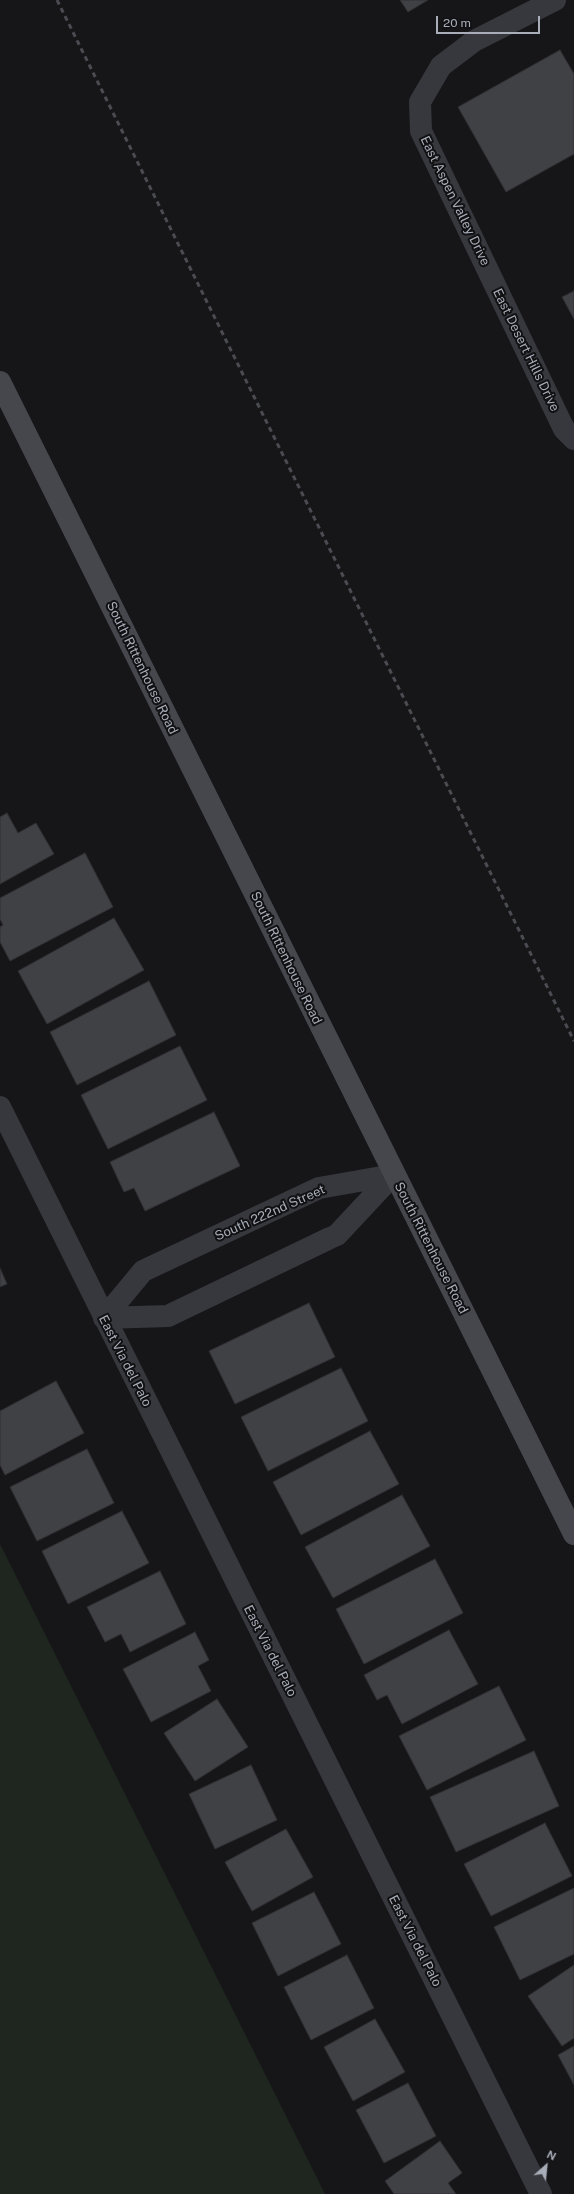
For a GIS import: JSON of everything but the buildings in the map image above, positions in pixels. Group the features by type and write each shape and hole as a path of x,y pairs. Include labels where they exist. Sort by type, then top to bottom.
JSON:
{"main road":[{"name":"South Rittenhouse Road","path":"0,382 393,1174 574,1534"}],"street":[{"name":"East Aspen Valley Drive","path":"493,281 421,131 420,102 440,66 474,41 555,0"},
{"name":"East Desert Hills Drive","path":"493,281 564,429 574,438"},
{"name":"East Via del Palo","path":"0,1107 541,2194"},
{"name":"South 222nd Street","path":"104,1318 143,1271 319,1188 393,1174"},
{"path":"104,1318 168,1316 337,1235 393,1174"}],"shaded area":[{"path":"0,1544 325,2194 0,2194"}],"railway":[{"path":"57,0 574,1041"}]}
